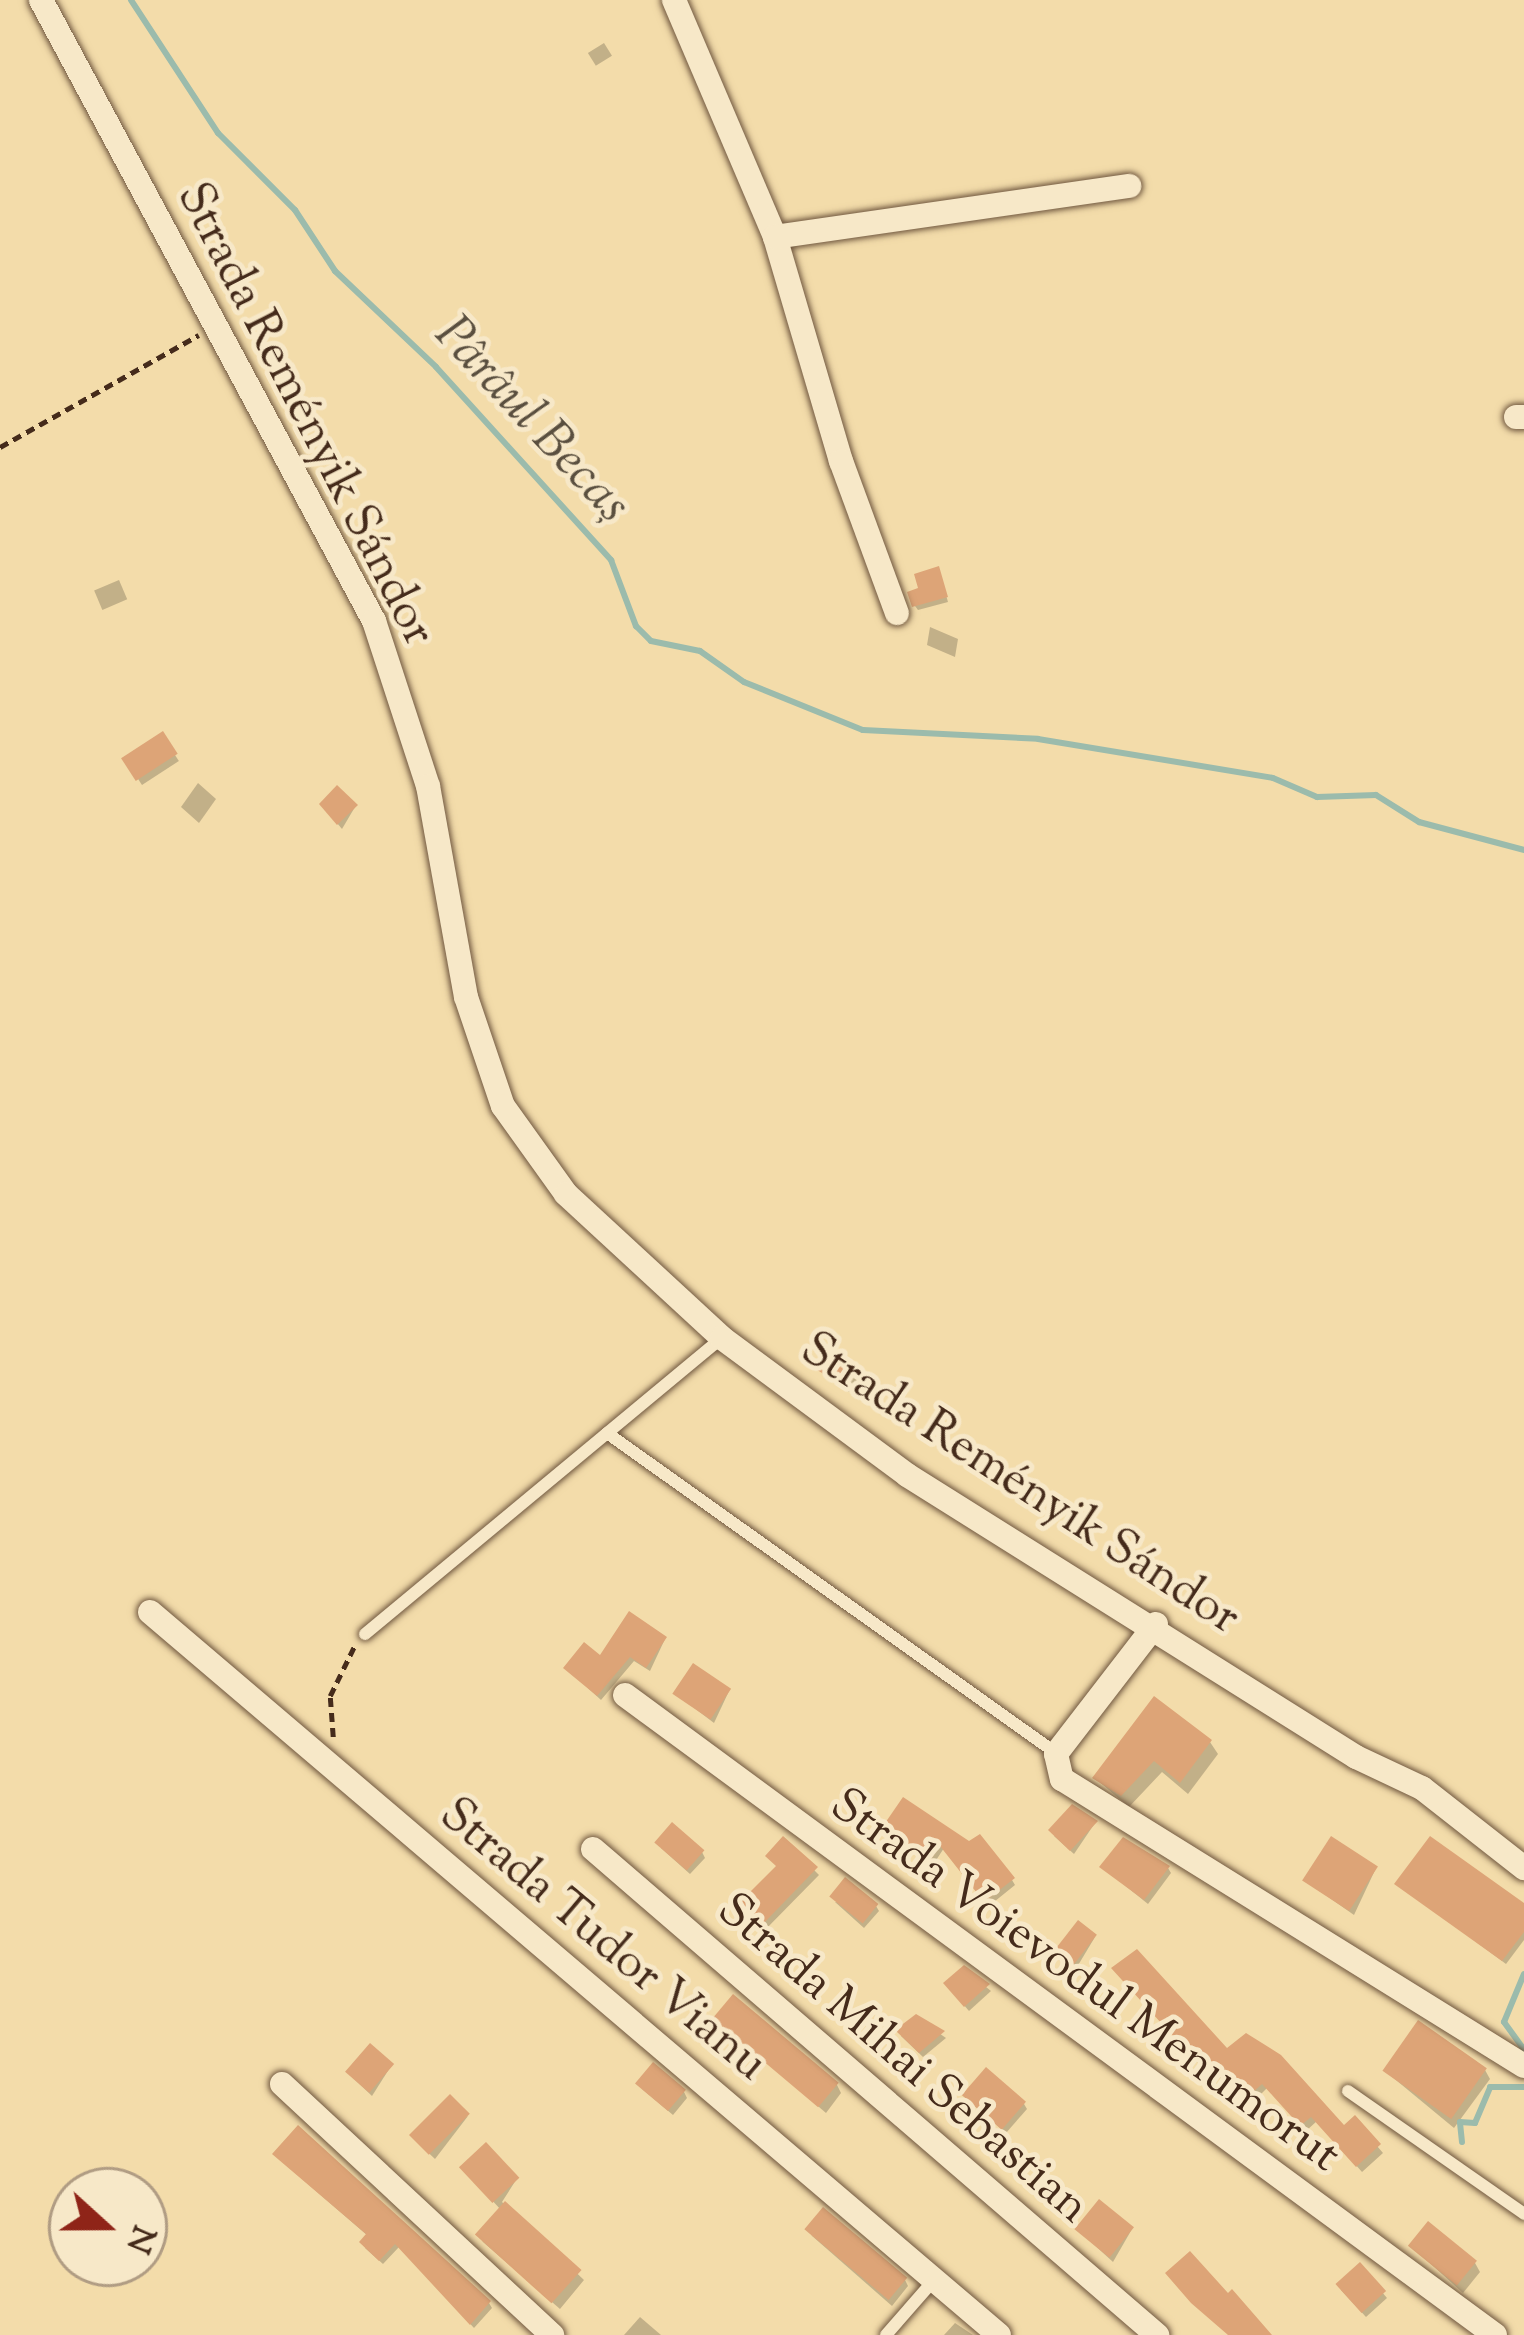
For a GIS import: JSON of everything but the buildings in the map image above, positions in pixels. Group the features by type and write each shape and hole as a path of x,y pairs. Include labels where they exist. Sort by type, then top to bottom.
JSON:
{"street":[{"name":"Strada Reményik Sándor","path":"41,0 374,621 428,786 466,997 503,1106 566,1194 722,1338 908,1475 1156,1624 1356,1757 1422,1788 1524,1868"},
{"path":"674,0 775,237 841,461 897,613"},
{"path":"775,237 1129,186"},
{"name":"Strada Tudor Vianu","path":"150,1612 999,2335"},
{"path":"1156,1624 1056,1754 1062,1779 1524,2066"},
{"name":"Strada Voievodul Menumorut","path":"625,1695 1495,2335"},
{"name":"Strada Mihai Sebastian","path":"593,1849 1157,2335"},
{"path":"282,2084 552,2335"}],"lane":[{"path":"365,1634 722,1338"},
{"path":"607,1433 1056,1754"},
{"path":"1348,2091 1524,2214"},
{"path":"886,2335 934,2280"}],"path":[{"path":"0,447 215,327"},
{"path":"338,1772 330,1696 343,1659 365,1634"}],"waterway":[{"name":"Pârâul Becaș","path":"131,0 218,133 295,210 335,271 436,367 611,560 636,626 651,641 700,651 744,682 863,730 1038,739 1273,778 1317,797 1376,795 1419,822 1524,850"},
{"path":"1524,1974 1504,2022 1524,2050"},
{"path":"1462,2142 1460,2122 1475,2123 1490,2087 1524,2087"}]}
